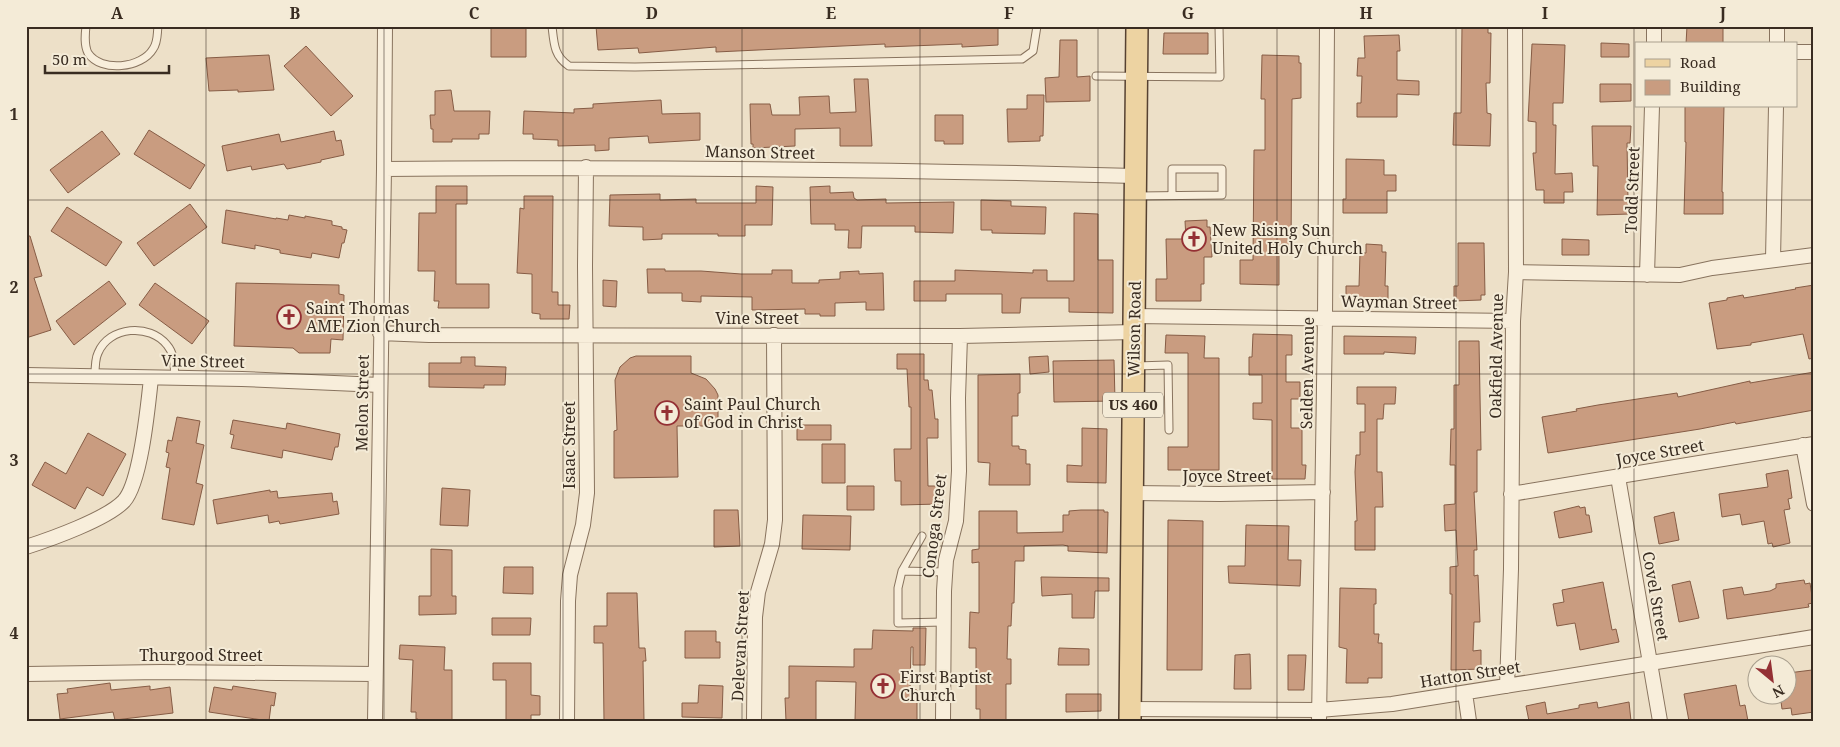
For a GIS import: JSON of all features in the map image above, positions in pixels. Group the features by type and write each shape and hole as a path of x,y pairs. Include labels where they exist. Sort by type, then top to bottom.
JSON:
{"main road":[{"name":"Wilson Road","path":"1130,715 1137,26"}],"street":[{"name":"Melon Street","path":"374,721 385,26"},
{"name":"Selden Avenue","path":"1319,715 1327,26"},
{"name":"Oakfield Avenue","path":"1507,686 1513,321 1516,272 1514,26"},
{"path":"1654,26 1654,42"},
{"path":"1777,26 1777,42"},
{"path":"1798,52 1814,52"},
{"name":"Todd Street","path":"1647,275 1652,108"},
{"path":"1774,260 1776,108"},
{"name":"Manson Street","path":"384,169 586,168 945,171 1135,186"},
{"name":"Isaac Street","path":"567,721 570,575 582,526 587,493 586,168"},
{"path":"1516,272 1680,275 1712,268 1814,254"},
{"name":"Wayman Street","path":"1134,324 1325,319 1513,321"},
{"name":"Vine Street","path":"380,334 960,336 1134,324"},
{"name":"Delevan Street","path":"754,721 756,608 758,592 772,544 775,520 774,335"},
{"name":"Conoga Street","path":"943,721 946,560 956,521 959,471 958,398 960,336"},
{"name":"Vine Street","path":"26,375 242,379 380,385"},
{"path":"26,547 107,514 128,496 134,482 146,423 151,378"},
{"path":"1809,445 1814,504"},
{"name":"Joyce Street","path":"1511,494 1809,445"},
{"name":"Covel Street","path":"1618,477 1660,721"},
{"name":"Joyce Street","path":"1132,493 1322,492"},
{"name":"Hatton Street","path":"1130,715 1319,715 1814,637"},
{"name":"Thurgood Street","path":"26,674 161,672 375,674"},
{"path":"1465,693 1469,721"}],"lane":[{"path":"86,26 85,45 89,54 96,60 110,65 123,66 145,59 153,50 157,40 158,26"},
{"path":"552,26 556,53 561,61 569,66 636,67 1022,59 1033,51 1037,26"},
{"path":"1096,76 1137,78 1220,77 1219,26"},
{"path":"1135,186 1172,195 1222,195 1222,169 1172,169 1172,195"},
{"path":"95,376 98,353 102,346 121,332 134,330 144,331 159,337 168,345 173,355 175,378"},
{"path":"1134,366 1168,365 1169,430"},
{"path":"922,536 902,571 898,588 898,623 944,622"},
{"path":"902,571 946,572"}],"building":[{"path":"491,26 526,26 526,57 491,57"},
{"path":"596,26 998,26 998,45 962,47 962,44 885,47 885,44 716,52 716,47 639,53 638,48 598,50"},
{"path":"1462,26 1488,26 1488,33 1491,33 1490,83 1486,83 1487,113 1491,114 1490,146 1453,145 1454,113 1461,113"},
{"path":"1687,26 1723,26 1723,42 1686,42"},
{"path":"1164,33 1208,33 1208,54 1163,54"},
{"path":"1399,35 1400,51 1397,51 1397,80 1419,81 1419,95 1397,94 1397,117 1357,117 1357,103 1361,103 1362,76 1357,76 1358,58 1365,58 1364,36"},
{"path":"1060,40 1077,40 1077,77 1090,76 1090,101 1046,102 1045,78 1059,77"},
{"path":"1601,43 1629,44 1629,57 1601,57"},
{"path":"1532,44 1565,45 1563,103 1553,103 1553,125 1556,125 1555,174 1572,173 1573,192 1564,192 1564,203 1544,203 1544,190 1536,190 1533,153 1536,153 1536,122 1528,121"},
{"path":"306,46 353,96 331,116 284,66"},
{"path":"269,55 274,90 209,91 206,58"},
{"path":"1262,55 1299,56 1299,63 1301,63 1301,98 1292,99 1291,251 1279,251 1279,285 1240,284 1240,260 1253,260 1254,150 1265,150 1265,99 1261,99"},
{"path":"854,79 868,79 872,146 840,146 840,128 795,129 795,146 753,148 753,144 751,144 750,104 770,104 772,115 800,115 799,97 829,96 830,113 856,112"},
{"path":"1600,84 1631,84 1631,101 1600,102"},
{"path":"451,90 454,111 490,111 489,134 479,134 479,139 452,139 452,142 433,142 430,115 435,115 435,91"},
{"path":"1027,95 1044,95 1043,136 1040,136 1040,141 1008,142 1007,109 1027,109"},
{"path":"661,100 662,114 700,113 700,140 649,143 648,136 609,138 609,150 595,151 595,145 558,146 558,140 533,139 533,134 523,134 524,111 574,113 574,109 593,108 593,104"},
{"path":"1685,108 1724,108 1723,214 1684,214"},
{"path":"935,115 963,115 963,144 944,144 944,141 935,141"},
{"path":"1592,126 1631,126 1630,143 1627,143 1630,214 1597,215 1598,166 1593,166"},
{"path":"149,130 205,165 190,189 134,154"},
{"path":"102,131 120,154 68,193 50,170"},
{"path":"334,131 336,141 341,140 344,155 287,169 284,164 252,170 251,166 227,171 222,146 279,134 281,142"},
{"path":"1346,159 1384,160 1384,175 1396,175 1396,191 1387,191 1387,213 1343,213 1343,199 1346,199"},
{"path":"436,186 467,186 467,204 456,204 456,284 489,284 489,308 438,308 439,301 434,301 435,271 418,271 419,213 436,213"},
{"path":"756,186 773,187 772,225 745,225 745,236 662,234 662,239 643,240 643,227 609,226 610,195 660,194 660,200 696,199 696,203 756,203"},
{"path":"830,186 830,193 853,192 854,198 857,200 886,199 886,203 954,202 953,233 915,232 915,226 862,226 861,248 848,248 849,230 835,230 835,224 811,224 810,187"},
{"path":"524,196 553,196 552,292 558,292 558,305 570,305 569,319 540,319 540,314 532,313 532,274 517,273 520,208 524,209"},
{"path":"981,200 1011,201 1011,206 1046,207 1045,234 992,233 992,230 981,230"},
{"path":"190,204 207,227 154,266 137,243"},
{"path":"67,207 122,242 106,266 51,231"},
{"path":"226,210 276,219 288,220 289,215 332,221 332,225 347,230 339,258 312,253 311,258 280,253 280,250 255,245 255,249 222,243"},
{"path":"1074,213 1098,214 1098,260 1113,260 1113,313 1069,312 1069,298 1021,298 1020,313 1002,313 1002,294 946,294 946,301 914,301 914,281 955,281 955,270 1033,273 1033,270 1047,270 1047,281 1074,281"},
{"path":"1207,220 1207,227 1210,227 1212,257 1204,257 1204,284 1201,284 1201,301 1156,301 1156,279 1167,279 1166,239 1186,239 1185,221"},
{"path":"26,236 30,236 42,276 34,278 51,330 26,338"},
{"path":"1562,239 1589,240 1589,255 1562,255"},
{"path":"1458,243 1484,243 1485,295 1481,295 1481,300 1454,301 1454,286 1458,286"},
{"path":"1366,244 1382,245 1382,252 1386,252 1385,286 1388,286 1388,303 1346,303 1346,286 1359,286 1360,253 1366,253"},
{"path":"647,269 741,274 772,274 772,270 792,270 792,283 819,283 819,280 840,279 840,272 859,271 859,274 883,273 884,310 866,310 866,302 835,303 835,316 820,316 820,314 805,314 805,309 752,310 752,297 701,296 701,302 682,301 682,293 648,293"},
{"path":"603,280 617,281 616,307 603,306"},
{"path":"109,281 126,304 74,345 56,321"},
{"path":"155,283 209,321 192,344 139,305"},
{"name":"Saint Thomas AME Zion Church","path":"236,283 339,285 339,294 344,295 343,340 331,339 330,353 299,353 293,348 234,346"},
{"path":"1814,285 1814,358 1809,359 1803,334 1751,343 1751,345 1717,349 1709,303 1743,295 1744,298"},
{"path":"1253,334 1292,335 1292,355 1286,355 1286,382 1300,382 1300,399 1291,399 1291,428 1302,428 1302,465 1306,465 1305,479 1272,479 1272,420 1253,419 1253,403 1262,403 1262,375 1249,375 1249,357 1252,357"},
{"path":"1166,335 1205,336 1204,358 1219,358 1219,470 1168,470 1168,447 1188,447 1188,353 1165,353"},
{"path":"1344,336 1416,337 1415,354 1384,352 1384,354 1344,354"},
{"path":"1459,341 1479,341 1481,450 1477,450 1477,492 1474,492 1477,550 1474,550 1474,576 1478,575 1480,622 1474,622 1473,651 1481,650 1481,669 1451,670 1452,594 1450,594 1450,567 1458,566 1456,530 1445,531 1444,505 1455,504 1455,465 1450,465 1451,429 1454,429 1454,385 1459,385"},
{"path":"897,354 924,354 924,380 928,380 929,390 932,390 935,419 938,419 938,438 927,438 928,486 939,486 939,504 901,505 901,481 895,481 894,449 911,449 911,407 909,407 907,369 897,369"},
{"name":"Saint Paul Church of God in Christ","path":"636,356 691,356 691,373 706,379 718,395 718,426 677,426 678,477 614,478 614,431 617,430 615,380 620,367 630,358"},
{"path":"1048,356 1049,372 1030,374 1029,357"},
{"path":"461,357 475,357 475,366 506,367 505,385 484,385 484,388 429,387 429,363 461,363"},
{"path":"1114,360 1115,401 1054,402 1053,361"},
{"path":"1814,372 1814,410 1548,453 1542,417 1598,405 1677,393 1678,397 1750,381 1750,383"},
{"path":"1020,374 1018,416 1012,416 1012,446 1019,446 1019,449 1026,450 1026,464 1030,464 1030,485 989,485 990,463 978,462 978,375"},
{"path":"1357,387 1396,387 1395,404 1384,404 1383,419 1377,419 1377,472 1382,472 1383,507 1375,507 1375,550 1355,550 1355,521 1357,521 1356,455 1360,455 1360,432 1365,432 1365,404 1357,404"},
{"path":"177,417 200,421 196,443 204,445 196,483 203,485 194,525 162,519 170,468 166,467 169,453 166,452 168,440 172,441"},
{"path":"233,420 286,429 287,423 340,434 338,447 335,447 332,460 283,450 282,458 231,448 234,435 230,434"},
{"path":"797,425 831,425 831,440 797,440"},
{"path":"1082,428 1107,429 1106,483 1067,482 1067,465 1082,466"},
{"path":"88,433 126,454 103,496 87,487 75,509 32,485 45,462 66,474"},
{"path":"822,444 845,444 845,483 822,483"},
{"path":"1788,470 1792,498 1788,499 1790,509 1784,510 1790,543 1773,547 1772,543 1768,544 1764,521 1742,525 1740,514 1722,517 1719,494 1768,487 1766,474"},
{"path":"847,486 874,486 874,510 847,510"},
{"path":"442,488 470,490 468,526 440,525"},
{"path":"270,490 270,492 277,491 278,498 332,493 333,502 337,501 339,514 280,524 279,521 269,523 268,515 217,524 213,500"},
{"path":"1579,506 1580,508 1585,507 1586,515 1589,515 1592,532 1559,538 1554,512"},
{"path":"714,510 738,510 740,546 714,547"},
{"path":"1104,510 1104,512 1108,512 1107,553 1068,551 1068,546 1063,545 1024,546 1024,561 1015,561 1014,603 1012,603 1011,626 1008,626 1007,659 1011,659 1011,684 1006,684 1006,721 980,720 980,709 976,709 976,648 969,648 970,612 979,613 979,562 972,563 972,550 979,549 979,511 1017,511 1017,533 1063,532 1063,515 1069,515 1069,511"},
{"path":"1674,512 1679,540 1659,544 1654,517"},
{"path":"803,515 851,516 850,550 802,549"},
{"path":"1168,520 1203,521 1202,670 1167,670"},
{"path":"1246,525 1289,526 1288,560 1301,560 1300,586 1229,583 1228,566 1245,566"},
{"path":"431,549 452,550 452,596 456,596 456,614 419,615 419,596 431,596"},
{"path":"504,567 533,567 533,594 503,593"},
{"path":"1041,577 1109,578 1109,591 1095,591 1094,618 1072,618 1072,594 1042,596"},
{"path":"1804,580 1805,584 1810,583 1813,603 1808,604 1809,607 1727,619 1723,590 1742,587 1744,595 1770,591 1776,588 1776,584"},
{"path":"1690,581 1699,618 1679,622 1672,585"},
{"path":"1603,582 1612,630 1616,629 1619,642 1580,650 1575,623 1557,626 1553,604 1564,602 1562,590"},
{"path":"1340,588 1376,589 1374,634 1379,634 1378,643 1382,643 1382,678 1368,678 1368,683 1346,683 1347,649 1339,647"},
{"path":"607,593 637,593 639,648 645,648 646,661 643,661 644,721 604,721 603,643 594,643 594,626 607,626"},
{"path":"492,618 531,618 530,635 492,635"},
{"name":"First Baptist Church","path":"913,628 926,628 925,665 913,665 913,647 911,647 910,690 917,690 917,721 855,720 856,682 816,681 816,721 786,721 785,698 789,698 789,666 854,667 854,649 872,649 873,630 913,631"},
{"path":"685,631 716,631 716,642 720,642 720,658 685,658"},
{"path":"400,645 445,647 444,670 452,670 452,721 418,721 416,719 416,712 411,712 413,660 399,659"},
{"path":"1059,648 1089,649 1089,665 1058,665"},
{"path":"1250,654 1251,689 1234,689 1235,655"},
{"path":"1288,655 1306,655 1304,690 1288,690"},
{"path":"493,663 531,663 531,695 540,696 540,715 531,715 531,721 506,721 506,680 493,680"},
{"path":"1812,670 1814,674 1814,712 1792,715 1791,708 1782,709 1781,704 1798,704 1798,672"},
{"path":"110,683 111,690 150,686 150,690 170,687 173,713 115,720 113,712 60,719 57,694 68,693 67,689"},
{"path":"699,685 723,686 722,718 682,717 682,703 698,703"},
{"path":"1736,685 1740,706 1745,705 1748,721 1689,721 1684,694"},
{"path":"233,686 276,693 274,706 271,705 269,721 209,712 214,687 232,690"},
{"path":"1066,694 1101,694 1101,711 1066,712"},
{"path":"1545,702 1547,714 1579,708 1579,705 1597,702 1598,708 1629,702 1631,721 1529,721 1526,706"}],"place":[{"name":"New Rising Sun United Holy Church","path":"1194,239"},
{"name":"Saint Thomas AME Zion Church","path":"289,317"},
{"name":"Saint Paul Church of God in Christ","path":"667,413"},
{"name":"First Baptist Church","path":"883,686"}]}
